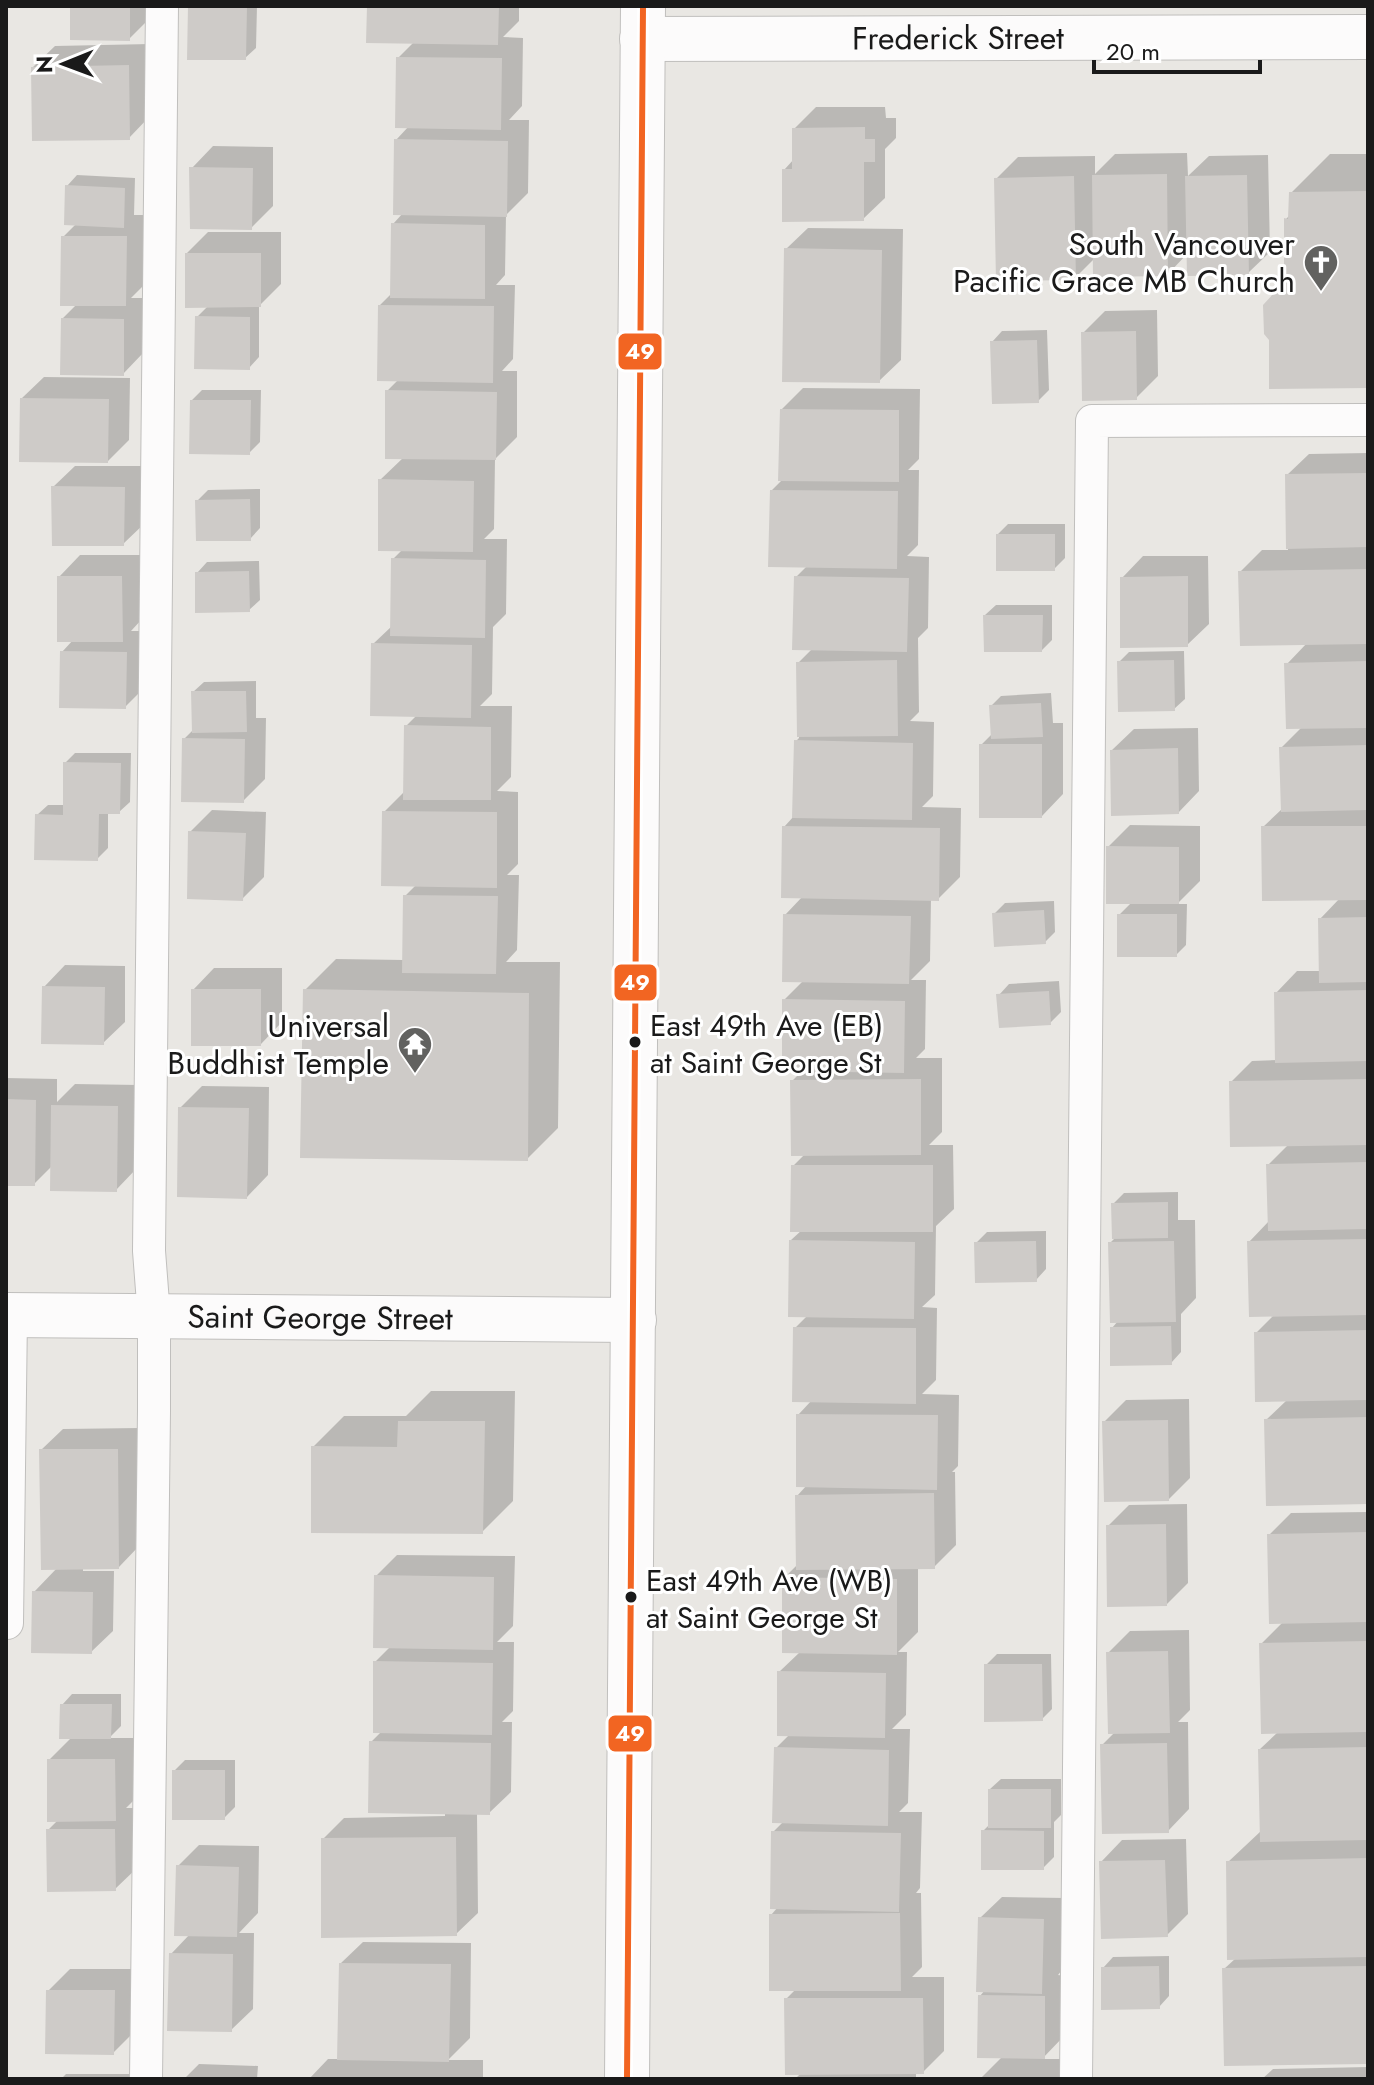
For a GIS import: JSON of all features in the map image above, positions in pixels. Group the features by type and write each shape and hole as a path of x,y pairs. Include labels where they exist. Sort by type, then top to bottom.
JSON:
{"street":[{"name":"Frederick Street","path":"643,23 1368,37"},
{"path":"627,2079 643,23"},
{"name":"Saint George Street","path":"9,1315 634,1320"}],"lane":[{"path":"146,2079 154,1316 149,1251 162,6"},
{"path":"1076,2079 1092,421 1368,420"},
{"path":"7,1623 9,1315"}],"building":[{"path":"70,6 130,6 130,41 70,40"},
{"path":"188,6 247,6 246,60 187,60"},
{"path":"367,6 499,6 498,45 366,43"},
{"path":"396,57 502,58 501,130 395,128"},
{"path":"129,65 130,140 32,141 31,67"},
{"path":"865,127 865,139 875,139 875,162 864,162 864,221 782,222 782,169 792,169 792,128"},
{"path":"394,139 508,141 507,217 393,215"},
{"path":"189,167 253,168 252,230 190,229"},
{"path":"1167,174 1168,276 1093,277 1092,175"},
{"path":"1247,175 1249,275 1187,276 1185,176"},
{"path":"1074,176 1076,280 996,281 994,178"},
{"path":"65,185 125,188 124,228 64,225"},
{"name":"South Vancouver Pacific Grace MB Church","path":"1368,191 1368,388 1269,389 1269,340 1264,334 1263,305 1284,282 1284,218 1288,219 1289,192"},
{"path":"391,223 485,225 485,299 390,298"},
{"path":"61,236 127,236 126,306 60,306"},
{"path":"784,248 882,250 880,383 782,382"},
{"path":"185,253 261,253 261,307 185,308"},
{"path":"378,305 494,306 493,383 377,381"},
{"path":"195,316 250,317 250,370 194,369"},
{"path":"61,318 124,319 124,376 60,375"},
{"path":"1136,331 1137,400 1082,401 1081,332"},
{"path":"1037,340 1039,403 992,404 990,341"},
{"path":"385,390 497,392 496,460 385,459"},
{"path":"20,398 109,399 108,463 19,462"},
{"path":"190,400 251,400 250,455 189,454"},
{"path":"780,409 899,410 899,482 778,481"},
{"path":"1368,473 1368,547 1286,549 1285,474"},
{"path":"378,479 474,481 473,552 378,551"},
{"path":"51,486 125,487 124,546 52,546"},
{"path":"770,490 898,491 897,569 768,567"},
{"path":"250,499 251,541 196,541 195,500"},
{"path":"996,534 1055,534 1055,571 996,571"},
{"path":"391,558 486,560 485,638 390,636"},
{"path":"1368,569 1368,644 1240,646 1238,571"},
{"path":"249,571 250,612 195,613 195,572"},
{"path":"57,576 122,576 123,642 57,642"},
{"path":"794,576 909,578 907,652 792,650"},
{"path":"1188,576 1188,647 1120,648 1120,577"},
{"path":"983,615 1043,615 1042,652 984,652"},
{"path":"371,643 472,645 471,718 370,716"},
{"path":"60,651 127,652 126,709 59,708"},
{"path":"897,660 898,736 797,737 796,662"},
{"path":"1174,660 1175,711 1118,712 1117,661"},
{"path":"1368,661 1368,728 1286,729 1284,663"},
{"path":"191,691 246,691 247,732 192,733"},
{"path":"1041,703 1043,737 991,739 989,705"},
{"path":"404,725 491,727 491,800 403,800"},
{"path":"182,738 245,739 244,803 181,802"},
{"path":"794,740 913,743 912,820 792,818"},
{"path":"979,744 1042,744 1042,818 979,818"},
{"path":"1368,745 1368,810 1281,812 1279,747"},
{"path":"1178,748 1179,814 1111,816 1110,750"},
{"path":"63,762 121,763 120,814 99,814 98,861 34,860 35,814 63,815"},
{"path":"382,811 497,812 497,888 381,886"},
{"path":"782,826 940,828 939,901 781,898"},
{"path":"1261,826 1368,826 1368,900 1262,901"},
{"path":"188,831 246,833 243,901 187,899"},
{"path":"1106,846 1179,847 1179,904 1106,904"},
{"path":"403,895 498,896 496,974 402,973"},
{"path":"1044,910 1046,944 994,947 992,913"},
{"path":"783,914 911,916 909,984 782,982"},
{"path":"1117,914 1177,914 1177,957 1117,957"},
{"path":"1368,917 1368,982 1319,983 1318,918"},
{"path":"42,986 105,987 104,1045 41,1044"},
{"path":"191,989 261,989 261,1046 191,1046"},
{"name":"Universal Buddhist Temple","path":"303,989 529,993 528,1161 300,1158"},
{"path":"1368,990 1368,1061 1275,1063 1274,992"},
{"path":"1049,991 1051,1025 999,1028 996,994"},
{"path":"782,999 905,1001 904,1073 782,1071"},
{"path":"921,1079 921,1155 791,1156 790,1080"},
{"path":"1368,1079 1368,1145 1230,1147 1229,1081"},
{"path":"6,1099 36,1100 35,1186 6,1186"},
{"path":"51,1105 118,1106 117,1192 50,1191"},
{"path":"178,1107 249,1108 247,1199 177,1197"},
{"path":"1368,1162 1368,1229 1268,1231 1266,1164"},
{"path":"791,1165 933,1165 933,1232 790,1232"},
{"path":"1168,1202 1168,1238 1112,1239 1111,1203"},
{"path":"1368,1239 1368,1315 1249,1317 1247,1241"},
{"path":"789,1240 915,1242 914,1319 788,1317"},
{"path":"1036,1241 1037,1282 975,1283 974,1242"},
{"path":"1174,1241 1176,1322 1110,1323 1108,1242"},
{"path":"1171,1326 1172,1365 1110,1366 1110,1327"},
{"path":"793,1327 916,1328 916,1404 792,1402"},
{"path":"1368,1330 1368,1400 1255,1402 1254,1332"},
{"path":"796,1414 938,1415 937,1490 796,1487"},
{"path":"1368,1417 1368,1504 1266,1506 1264,1419"},
{"path":"1168,1420 1169,1501 1104,1502 1102,1421"},
{"path":"398,1421 485,1421 483,1534 311,1533 311,1446 397,1447"},
{"path":"39,1449 118,1449 119,1569 41,1570"},
{"path":"934,1493 935,1569 796,1570 795,1495"},
{"path":"1166,1524 1167,1606 1107,1607 1106,1525"},
{"path":"1368,1532 1368,1622 1269,1624 1267,1534"},
{"path":"374,1575 494,1577 493,1650 373,1648"},
{"path":"782,1577 897,1579 897,1655 782,1653"},
{"path":"32,1591 93,1592 92,1654 31,1653"},
{"path":"1368,1641 1368,1732 1261,1734 1259,1643"},
{"path":"1168,1651 1170,1733 1108,1734 1106,1652"},
{"path":"373,1661 493,1663 492,1735 373,1733"},
{"path":"984,1664 1042,1664 1043,1721 984,1722"},
{"path":"777,1671 886,1673 885,1738 777,1736"},
{"path":"60,1704 112,1704 111,1739 59,1739"},
{"path":"369,1741 491,1743 490,1815 368,1813"},
{"path":"1167,1743 1169,1833 1102,1834 1100,1744"},
{"path":"774,1747 889,1750 888,1826 772,1823"},
{"path":"1368,1747 1368,1840 1260,1842 1258,1749"},
{"path":"47,1759 115,1759 116,1821 47,1822"},
{"path":"172,1770 225,1770 225,1820 172,1820"},
{"path":"988,1789 1051,1789 1051,1828 988,1828"},
{"path":"46,1829 115,1829 116,1891 47,1892"},
{"path":"981,1830 1044,1831 1044,1870 981,1870"},
{"path":"771,1831 901,1833 899,1912 770,1909"},
{"path":"456,1837 457,1936 321,1938 321,1838"},
{"path":"1368,1858 1368,1957 1227,1960 1226,1861"},
{"path":"1165,1860 1168,1937 1101,1939 1099,1861"},
{"path":"176,1865 239,1867 237,1937 174,1936"},
{"path":"900,1913 901,1991 769,1991 769,1914"},
{"path":"978,1917 1044,1919 1042,1994 976,1992"},
{"path":"169,1953 233,1954 232,2032 167,2031"},
{"path":"339,1963 451,1964 449,2062 337,2060"},
{"path":"1159,1966 1160,2009 1101,2010 1101,1967"},
{"path":"1368,1966 1368,2064 1224,2066 1222,1968"},
{"path":"46,1990 115,1990 114,2055 45,2054"},
{"path":"978,1995 1045,1996 1045,2059 977,2058"},
{"path":"784,1998 923,1998 924,2074 785,2075"}],"transit line":[{"name":"49","path":"627,2079 643,6"}],"place":[{"name":"South Vancouver Pacific Grace MB Church","path":"1321,293"},
{"name":"East 49th Ave (EB) at Saint George St","path":"635,1042"},
{"name":"Universal Buddhist Temple","path":"415,1075"},
{"name":"East 49th Ave (WB) at Saint George St","path":"631,1597"}]}
